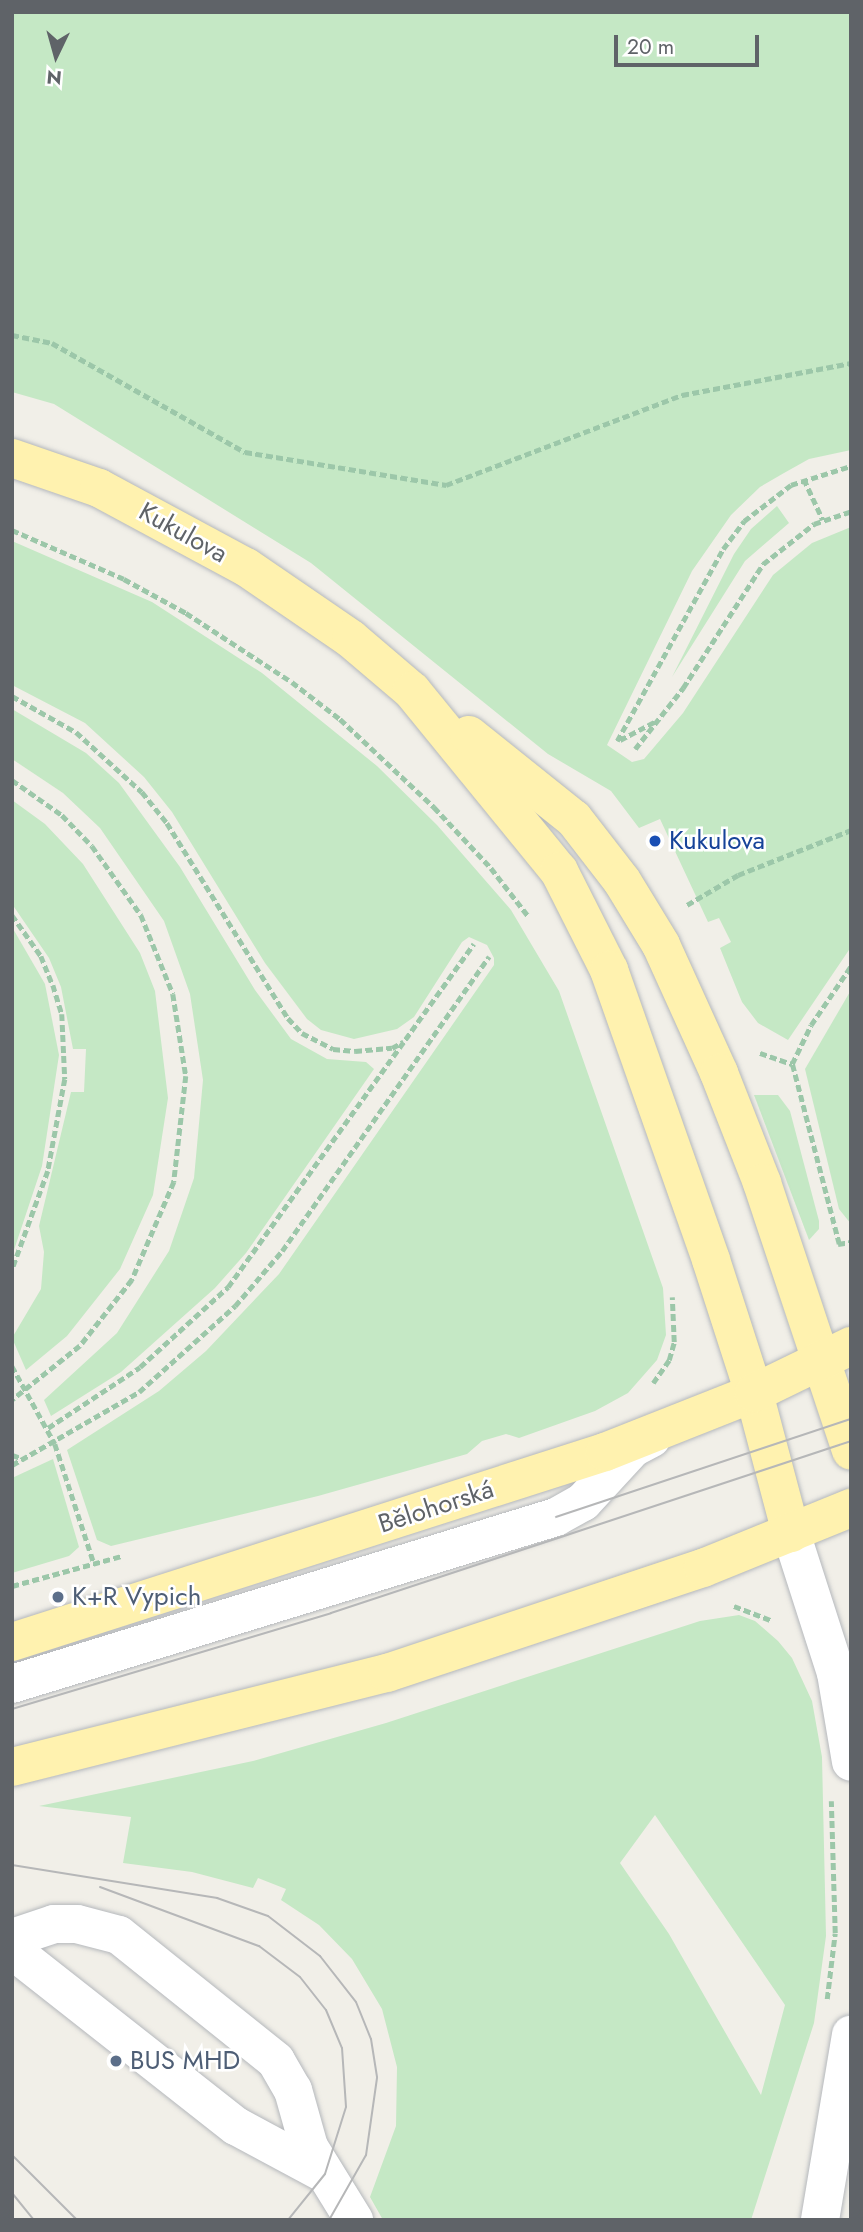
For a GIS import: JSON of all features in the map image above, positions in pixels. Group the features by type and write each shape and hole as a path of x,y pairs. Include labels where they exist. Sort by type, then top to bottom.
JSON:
{"main road":[{"name":"Kukulova","path":"12,458 99,488 246,567 351,639 412,691 525,824 583,912 609,970 754,1392 791,1533"},
{"path":"412,691 574,820 644,916 719,1073 762,1183 836,1354 851,1451"},
{"name":"Bělohorská","path":"12,1642 672,1427 836,1354"},
{"path":"12,1767 387,1672 703,1568 851,1508"}],"street":[{"path":"12,1684 556,1517 583,1502 633,1448 672,1427"},
{"path":"791,1533 836,1673 851,1762"},
{"path":"12,1750 41,1755 68,1752"},
{"path":"12,1938 54,1924 77,1924 118,1935 135,1945 276,2061 293,2090 302,2133 354,2220"},
{"path":"12,1950 236,2126 325,2174"},
{"path":"820,2220 851,2035"}],"path":[{"path":"12,335 52,343 245,452 446,485 682,394 851,363"},
{"path":"660,719 617,741 723,549 744,521 804,479 851,466"},
{"path":"804,479 823,520"},
{"path":"635,749 660,719 763,564 795,536 823,520 851,511"},
{"path":"12,530 124,579 186,613 292,682 340,719 434,807 491,867 537,929"},
{"path":"12,696 76,732 142,792 167,823 288,1018 302,1033 334,1049 355,1051 392,1048 406,1040"},
{"path":"12,780 62,815 92,846 141,915 173,994 186,1076 174,1182 142,1261 108,1315 27,1392 12,1400"},
{"path":"684,907 738,875 851,830"},
{"path":"12,915 41,956 53,985 62,1014 65,1079 48,1171 12,1270"},
{"path":"48,1428 140,1367 228,1287 474,944"},
{"path":"12,1465 55,1444 160,1376 252,1287 489,956"},
{"path":"851,966 811,1025 792,1064 839,1244 851,1242"},
{"path":"671,1292 674,1302"},
{"path":"12,1366 55,1444 94,1563"},
{"path":"12,1455 28,1458"},
{"path":"825,2007 835,1933 831,1796"}],"green space":[{"path":"12,12 851,12 851,450 809,459 760,487 731,515 692,571 607,745 632,762 644,759 683,713 773,575 812,543 851,527 851,947 788,1040 758,1023 742,1002 720,948 731,942 719,918 708,922 660,819 639,828 611,791 548,754 311,563 54,404 12,392"},
{"path":"777,506 789,523 745,561 672,677 734,554 751,529"},
{"path":"12,541 152,602 262,673 377,766 437,825 511,910 559,991 663,1288 666,1335 657,1360 628,1393 595,1411 519,1438 506,1434 482,1441 467,1454 318,1496 111,1546 97,1540 67,1450 159,1391 206,1351 279,1274 494,965 494,958 487,945 469,937 462,942 414,1017 397,1029 354,1039 321,1030 307,1019 265,963 172,812 144,777 85,723 12,685"},
{"path":"12,709 86,753 119,783 180,867 255,990 291,1039 327,1059 366,1062 374,1069 246,1253 215,1288 121,1372 51,1416 44,1400 117,1333 169,1251 194,1178 203,1080 190,994 164,921 100,828 63,793 12,759"},
{"path":"12,800 45,824 83,864 140,953 155,991 168,1098 153,1195 120,1269 67,1336 26,1370 12,1338 41,1289 44,1252 39,1226 71,1092 84,1092 86,1049 73,1049 61,987 49,958 12,904"},
{"path":"12,927 45,984 59,1055 42,1166 12,1256"},
{"path":"851,990 851,1224 839,1209 805,1069"},
{"path":"754,1095 778,1095 790,1111 819,1221 819,1229 809,1240"},
{"path":"53,1459 79,1547 69,1556 12,1573 12,1478"},
{"path":"739,1615 755,1621 778,1641 792,1658 812,1701 822,1757 826,1936 814,2023 751,2220 383,2220 370,2197 396,2126 397,2067 382,2009 352,1959 319,1925 281,1900 286,1889 258,1878 253,1888 192,1872 123,1863 131,1817 39,1806 253,1761 386,1723 700,1621","holes":["655,1815 785,2005 761,2095 669,1934 620,1863"]}],"tram line":[{"path":"556,1517 851,1419"},
{"path":"12,1709 331,1613 851,1441"},
{"path":"12,1865 217,1898 268,1916 320,1956 356,2002 371,2039 377,2078 366,2155 329,2220"},
{"path":"100,1887 259,1946 300,1977 326,2010 342,2048 346,2107 325,2174 288,2220"},
{"path":"12,2155 77,2220"},
{"path":"12,2193 34,2220"}],"place":[{"name":"Kukulova","path":"655,841"},
{"name":"K+R Vypich","path":"58,1597"},
{"name":"BUS MHD","path":"116,2061"}]}
